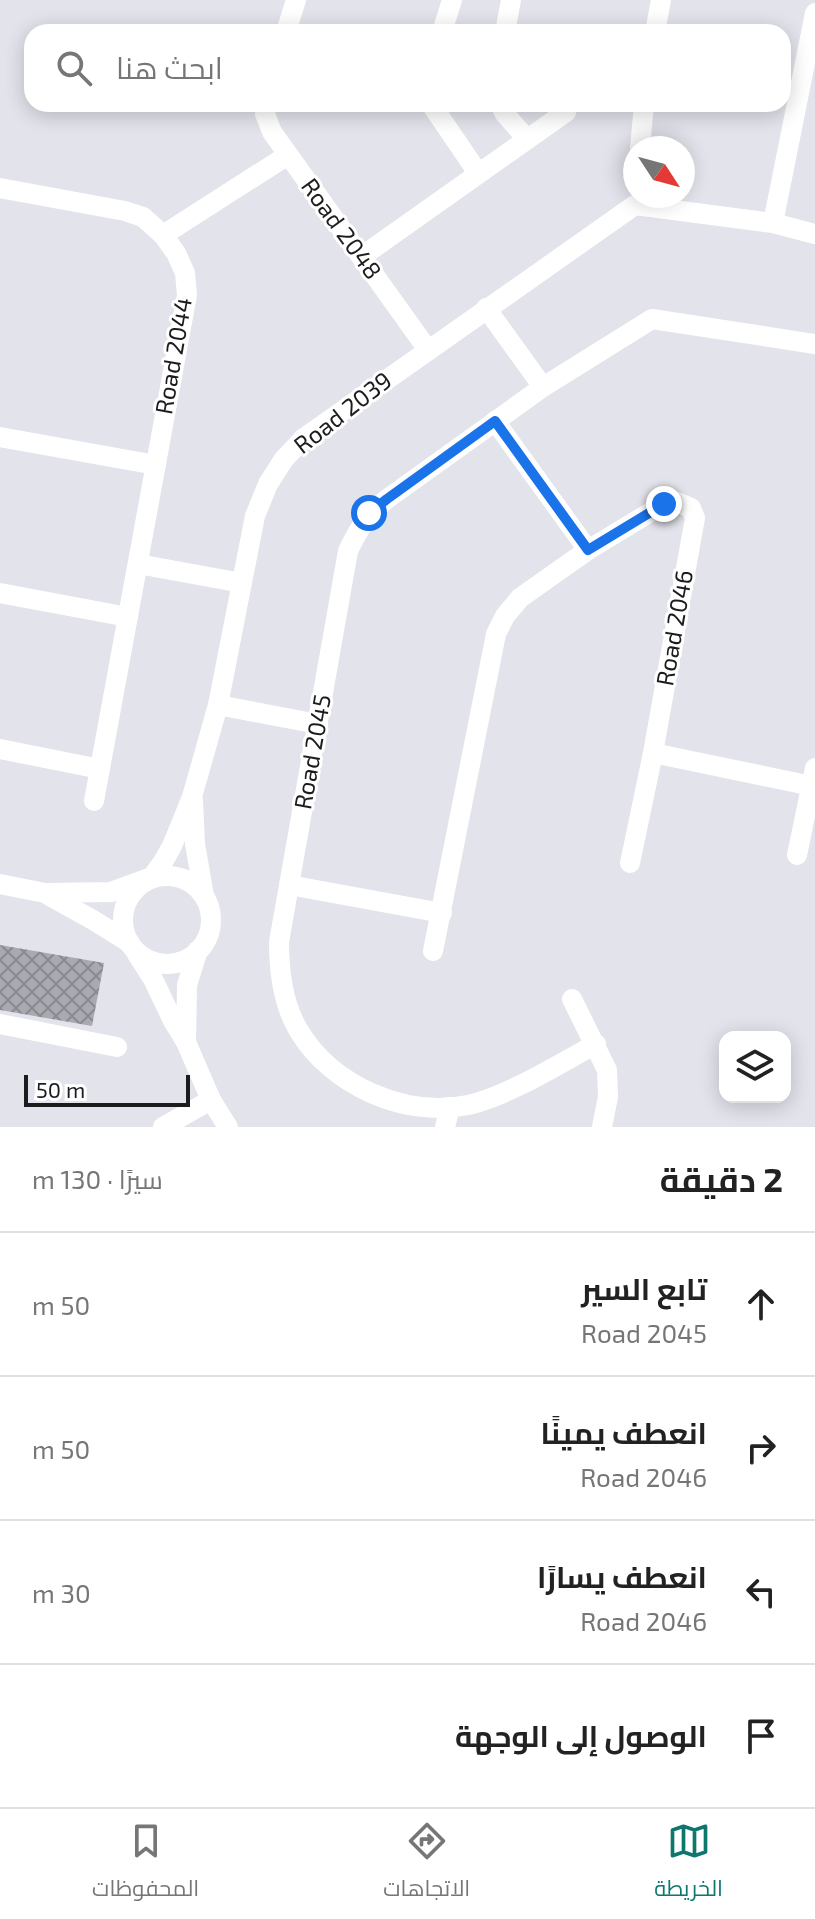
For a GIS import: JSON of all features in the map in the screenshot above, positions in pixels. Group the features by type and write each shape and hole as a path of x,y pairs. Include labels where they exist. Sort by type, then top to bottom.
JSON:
{"street":[{"path":"288,24 296,0"},
{"path":"444,24 452,0"},
{"path":"506,24 511,0"},
{"path":"656,24 661,0"},
{"path":"773,223 815,13"},
{"name":"Road 2048","path":"265,112 272,132 428,350"},
{"path":"436,112 478,173"},
{"path":"504,112 527,139"},
{"path":"361,257 566,112"},
{"path":"641,136 643,112"},
{"path":"163,235 288,155"},
{"name":"Road 2044","path":"0,188 143,217 163,235 185,273 187,295 94,801"},
{"name":"Road 2039","path":"152,877 172,846 192,797 218,705 255,516 268,484 284,459 304,438 624,208"},
{"path":"683,208 773,223 815,234"},
{"path":"486,308 543,387"},
{"name":"Road 2045","path":"596,1044 499,1095 469,1105 447,1117 381,1098 358,1086 311,1048 297,1028 279,970 279,942 348,551 369,513 387,499 543,387 652,319 815,344"},
{"path":"495,421 588,550"},
{"path":"0,437 156,465"},
{"name":"Road 2046","path":"433,951 496,634 505,616 520,598 588,550 664,504 677,502 691,508 695,518 630,863"},
{"path":"138,564 242,583"},
{"path":"0,593 128,617"},
{"path":"218,705 318,724"},
{"path":"0,749 100,769"},
{"path":"653,753 813,777 797,855"},
{"name":"Road 2039","path":"192,797 195,844 204,896"},
{"path":"0,884 45,893 111,892 152,877 174,876 196,887 204,896 211,920 209,933 198,950 187,985 186,1042"},
{"path":"152,877 139,885 125,904 123,927 186,1042 211,1100 228,1127"},
{"path":"289,885 442,913"},
{"path":"45,893 93,920 147,959 172,963 184,960 198,950"},
{"path":"572,999 607,1070 608,1097 602,1127"},
{"path":"0,1024 117,1047"},
{"path":"163,1127 211,1100"}],"building":[{"path":"0,945 104,963 92,1026 0,1010"}],"route":[{"path":"369,513 495,421 588,550 664,504"}]}
